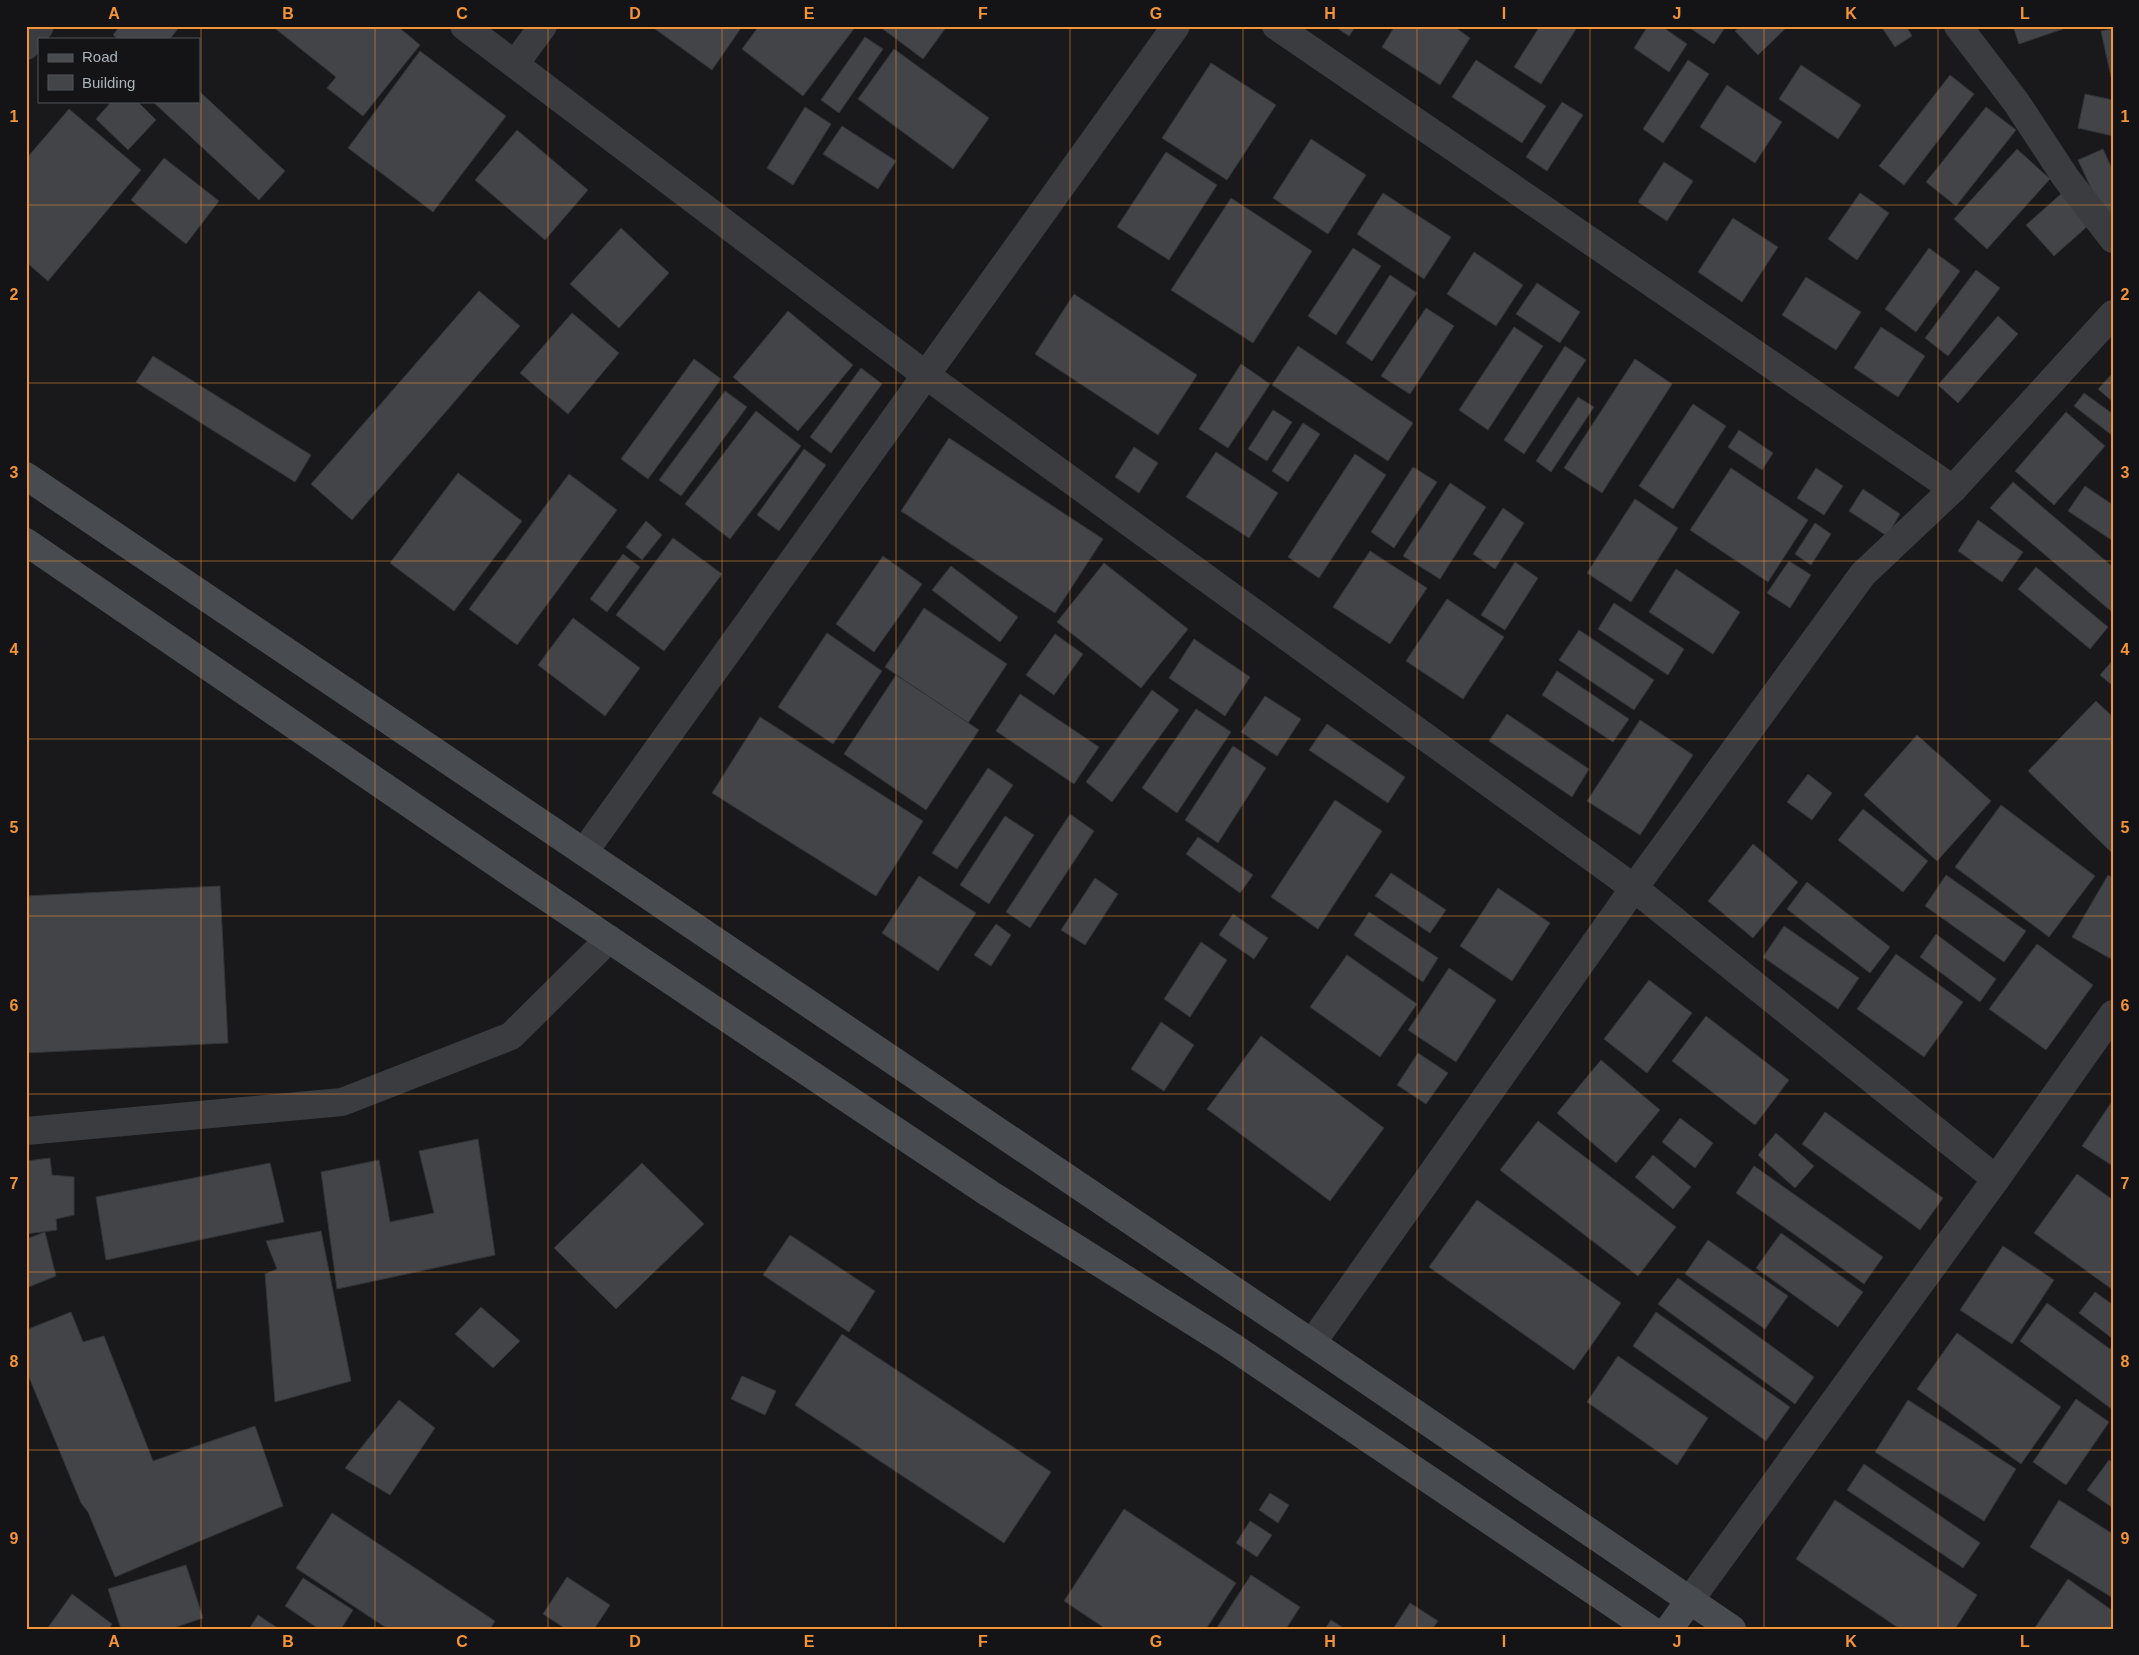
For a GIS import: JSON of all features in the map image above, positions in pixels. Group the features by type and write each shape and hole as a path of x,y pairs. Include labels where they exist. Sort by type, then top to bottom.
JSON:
{"main road":[{"path":"26,476 1312,1342 1732,1629"},
{"path":"26,542 609,939 990,1194 1228,1343 1650,1629"},
{"path":"1669,1629 1690,1600"}],"street":[{"path":"26,46 40,26"},
{"path":"464,26 927,376 1634,888 1996,1180"},
{"path":"515,64 543,26"},
{"path":"584,852 927,376 1176,26"},
{"path":"1276,26 1953,489"},
{"path":"1958,26 2016,102 2066,178 2113,239"},
{"path":"1312,1342 1634,888 1863,574 1953,489 2113,314"},
{"path":"26,1131 342,1102 511,1036 609,939"},
{"path":"1690,1600 1996,1180 2113,1014"}],"building":[{"path":"120,26 180,26 171,38 117,38 113,35"},
{"path":"272,26 397,26 420,45 363,116 327,88 336,77"},
{"path":"651,26 739,26 741,28 712,70"},
{"path":"759,26 856,26 803,96 742,49"},
{"path":"879,26 947,26 923,59"},
{"path":"1334,26 1356,26 1349,36"},
{"path":"1395,26 1453,26 1470,38 1440,85 1382,47"},
{"path":"1540,26 1578,26 1541,84 1514,67"},
{"path":"1648,26 1661,26 1687,44 1669,72 1634,48"},
{"path":"1691,26 1726,26 1714,44 1690,28"},
{"path":"1741,26 1788,26 1758,55 1735,31"},
{"path":"1881,26 1906,26 1912,36 1895,47"},
{"path":"2013,26 2063,26 2063,29 2019,44"},
{"path":"2113,29 2113,77 2111,77 2101,31"},
{"path":"865,37 883,49 839,113 821,100"},
{"path":"894,49 989,118 953,169 858,99"},
{"path":"420,51 506,116 433,212 348,148"},
{"path":"1476,60 1546,106 1522,143 1452,97"},
{"path":"1688,60 1709,74 1663,143 1643,129"},
{"path":"1211,63 1276,105 1227,180 1162,138"},
{"path":"1801,65 1861,105 1838,139 1779,99"},
{"path":"1950,75 1974,94 1904,185 1879,166"},
{"path":"1727,85 1782,122 1755,163 1700,127"},
{"path":"200,92 285,171 259,200 153,102 200,102"},
{"path":"2085,94 2113,100 2113,136 2078,128"},
{"path":"111,102 138,102 156,120 128,150 96,119"},
{"path":"1562,102 1583,115 1547,171 1526,157"},
{"path":"805,107 831,124 793,185 767,168"},
{"path":"1986,107 2016,130 1956,206 1926,182"},
{"path":"69,109 141,170 48,281 26,262 26,159"},
{"path":"842,126 896,161 878,189 823,154"},
{"path":"517,130 588,190 545,240 475,180"},
{"path":"1311,139 1366,175 1328,234 1273,198"},
{"path":"2017,149 2050,179 1987,249 1954,219"},
{"path":"2103,149 2113,171 2113,230 2111,231 2078,160"},
{"path":"1166,152 1217,185 1169,260 1117,227"},
{"path":"164,158 219,201 186,244 131,200"},
{"path":"1664,162 1693,181 1667,221 1638,202"},
{"path":"1383,193 1451,237 1424,279 1357,234"},
{"path":"1860,193 1889,213 1857,260 1828,239"},
{"path":"2062,193 2090,224 2054,256 2026,225"},
{"path":"1231,198 1312,251 1253,343 1171,290"},
{"path":"1733,218 1778,247 1742,302 1698,272"},
{"path":"621,228 669,273 619,328 570,284"},
{"path":"1353,248 1381,266 1336,335 1308,316"},
{"path":"1929,248 1960,271 1916,332 1885,309"},
{"path":"1474,252 1523,285 1496,326 1447,294"},
{"path":"1976,270 2000,288 1948,356 1925,338"},
{"path":"1390,275 1417,293 1372,361 1346,343"},
{"path":"1806,277 1861,312 1836,350 1782,315"},
{"path":"1537,283 1580,312 1560,343 1516,314"},
{"path":"479,291 520,326 352,520 311,484"},
{"path":"1074,294 1197,375 1158,435 1035,354"},
{"path":"1426,308 1454,326 1410,394 1381,376"},
{"path":"788,311 853,365 798,431 733,377"},
{"path":"572,313 619,353 568,414 520,373"},
{"path":"1998,316 2018,334 1958,403 1938,385"},
{"path":"1514,327 1543,346 1488,430 1459,410"},
{"path":"1881,327 1925,356 1898,397 1854,368"},
{"path":"1298,346 1413,423 1388,461 1272,385"},
{"path":"1565,346 1586,360 1524,454 1504,440"},
{"path":"153,356 311,455 295,482 136,382"},
{"path":"694,359 721,379 648,479 621,459"},
{"path":"1635,359 1672,384 1602,493 1564,468"},
{"path":"1241,364 1270,384 1228,448 1199,429"},
{"path":"861,368 882,384 831,453 810,437"},
{"path":"2113,373 2113,402 2098,389"},
{"path":"725,391 747,407 681,496 659,480"},
{"path":"2084,393 2113,414 2113,436 2074,406"},
{"path":"1578,397 1594,407 1551,472 1536,461"},
{"path":"1693,404 1726,426 1673,509 1639,486"},
{"path":"1273,410 1292,422 1267,461 1248,449"},
{"path":"756,411 801,446 730,539 685,504"},
{"path":"2066,412 2105,446 2054,505 2015,471"},
{"path":"1303,423 1320,434 1288,482 1272,471"},
{"path":"1739,430 1773,453 1762,470 1728,447"},
{"path":"949,438 1103,539 1055,613 901,511"},
{"path":"1134,447 1158,463 1139,493 1115,477"},
{"path":"804,449 826,465 779,531 757,515"},
{"path":"1216,452 1278,493 1249,538 1186,497"},
{"path":"1355,454 1386,475 1319,578 1288,557"},
{"path":"1413,467 1437,482 1394,548 1371,532"},
{"path":"1731,468 1808,520 1768,582 1690,530"},
{"path":"1816,468 1843,486 1824,515 1797,498"},
{"path":"458,473 522,521 454,611 390,563"},
{"path":"569,474 617,510 517,645 469,609"},
{"path":"2013,482 2113,567 2112,612 1990,508"},
{"path":"1450,483 1486,507 1440,579 1403,556"},
{"path":"2085,486 2113,505 2113,541 2068,511"},
{"path":"1863,489 1900,514 1887,536 1849,511"},
{"path":"1635,499 1678,528 1631,602 1587,573"},
{"path":"1503,508 1524,523 1495,569 1473,554"},
{"path":"1978,520 2023,552 2002,582 1958,551"},
{"path":"646,521 662,535 642,560 626,547"},
{"path":"1815,523 1831,534 1811,565 1795,554"},
{"path":"673,538 722,574 664,651 616,615"},
{"path":"1370,551 1427,588 1390,644 1333,607"},
{"path":"623,554 640,567 607,612 590,599"},
{"path":"883,556 922,584 874,652 836,624"},
{"path":"1789,561 1811,575 1790,608 1767,593"},
{"path":"1515,562 1538,578 1505,630 1481,615"},
{"path":"1104,563 1188,629 1141,688 1057,622"},
{"path":"951,566 1018,617 1000,642 932,590"},
{"path":"2036,567 2108,627 2090,649 2018,589"},
{"path":"1676,569 1740,612 1713,654 1649,612"},
{"path":"1447,599 1504,637 1463,699 1406,661"},
{"path":"1614,603 1684,649 1668,675 1598,629"},
{"path":"924,608 1007,664 968,723 885,667"},
{"path":"573,618 640,668 605,716 538,665"},
{"path":"1579,630 1654,680 1634,710 1559,660"},
{"path":"827,633 882,671 833,744 778,707"},
{"path":"1055,634 1083,654 1054,695 1026,675"},
{"path":"1194,639 1250,677 1225,716 1169,678"},
{"path":"2113,660 2113,686 2100,675"},
{"path":"1557,671 1629,719 1613,742 1542,695"},
{"path":"896,675 979,730 926,810 844,754"},
{"path":"1152,690 1179,710 1112,802 1086,782"},
{"path":"1020,694 1099,747 1074,784 996,731"},
{"path":"1265,696 1301,719 1277,756 1241,732"},
{"path":"2096,701 2113,717 2113,854 2028,771"},
{"path":"1196,709 1231,732 1177,813 1142,788"},
{"path":"1507,714 1589,769 1572,797 1489,741"},
{"path":"760,717 923,821 876,896 712,793"},
{"path":"1640,720 1693,755 1640,835 1587,801"},
{"path":"1327,724 1405,777 1388,803 1309,750"},
{"path":"1917,735 1991,801 1937,861 1864,795"},
{"path":"1233,746 1266,768 1218,843 1185,820"},
{"path":"988,768 1013,785 957,869 932,853"},
{"path":"1808,774 1832,793 1812,820 1787,802"},
{"path":"1335,800 1382,831 1318,929 1271,897"},
{"path":"2001,805 2095,876 2049,937 1955,867"},
{"path":"1863,809 1928,861 1903,892 1838,840"},
{"path":"1070,814 1094,831 1030,928 1006,912"},
{"path":"1005,816 1034,835 989,904 960,885"},
{"path":"1198,837 1253,875 1240,893 1186,854"},
{"path":"1753,844 1798,882 1753,938 1708,901"},
{"path":"1391,873 1446,910 1430,933 1375,896"},
{"path":"1946,875 2026,931 2004,962 1925,906"},
{"path":"2108,875 2113,878 2113,960 2072,937"},
{"path":"919,876 976,913 938,971 882,933"},
{"path":"1095,878 1118,894 1085,945 1061,930"},
{"path":"1807,882 1890,947 1870,973 1787,909"},
{"path":"220,886 228,1043 26,1053 26,896"},
{"path":"1498,888 1550,923 1512,981 1460,946"},
{"path":"1369,912 1438,958 1423,982 1354,935"},
{"path":"1233,914 1268,938 1254,959 1219,935"},
{"path":"996,924 1011,935 991,966 974,955"},
{"path":"1784,926 1859,978 1838,1009 1763,957"},
{"path":"1936,934 1996,979 1980,1002 1920,957"},
{"path":"1201,942 1227,960 1190,1017 1164,999"},
{"path":"2037,944 2093,985 2046,1050 1989,1009"},
{"path":"1896,954 1963,1002 1924,1057 1857,1009"},
{"path":"1347,955 1417,1004 1380,1057 1310,1007"},
{"path":"1449,968 1496,1000 1456,1062 1408,1030"},
{"path":"1649,980 1692,1013 1647,1073 1604,1039"},
{"path":"1706,1016 1789,1080 1755,1125 1672,1061"},
{"path":"1161,1022 1194,1045 1164,1091 1131,1069"},
{"path":"1261,1036 1384,1128 1330,1201 1207,1109"},
{"path":"1418,1053 1448,1073 1426,1104 1397,1085"},
{"path":"1601,1060 1660,1110 1616,1163 1557,1113"},
{"path":"2113,1100 2113,1166 2082,1146"},
{"path":"1825,1112 1943,1198 1920,1230 1802,1144"},
{"path":"1680,1118 1713,1143 1695,1168 1662,1142"},
{"path":"1538,1121 1676,1227 1638,1276 1500,1170"},
{"path":"1776,1133 1814,1166 1795,1188 1758,1155"},
{"path":"478,1139 495,1255 337,1289 321,1172 379,1160 390,1222 434,1213 419,1151"},
{"path":"1653,1155 1691,1187 1673,1209 1635,1177"},
{"path":"50,1158 52,1175 74,1177 74,1215 56,1219 57,1230 26,1234 26,1161"},
{"path":"270,1163 284,1222 106,1260 96,1197"},
{"path":"642,1163 704,1224 616,1309 554,1248"},
{"path":"1754,1166 1883,1257 1864,1284 1736,1193"},
{"path":"2077,1174 2113,1200 2113,1290 2034,1233"},
{"path":"1477,1200 1621,1303 1574,1370 1429,1267"},
{"path":"321,1231 351,1381 275,1402 265,1274 277,1269 266,1241"},
{"path":"45,1232 56,1276 26,1288 26,1239"},
{"path":"1781,1233 1863,1292 1838,1327 1756,1268"},
{"path":"790,1235 875,1291 849,1332 763,1275"},
{"path":"1708,1240 1788,1296 1765,1329 1685,1274"},
{"path":"2003,1246 2054,1280 2012,1344 1960,1310"},
{"path":"1678,1278 1814,1377 1795,1404 1658,1304"},
{"path":"2095,1292 2113,1305 2113,1339 2079,1313"},
{"path":"2047,1303 2110,1349 2113,1345 2113,1410 2020,1341"},
{"path":"481,1307 520,1341 493,1368 455,1334"},
{"path":"71,1312 83,1342 104,1336 153,1461 255,1426 283,1506 115,1577 88,1512 81,1503 26,1370 26,1330"},
{"path":"1656,1312 1790,1407 1766,1441 1633,1346"},
{"path":"1957,1333 2061,1407 2021,1464 1917,1389"},
{"path":"842,1334 1051,1472 1004,1543 795,1405"},
{"path":"1618,1356 1708,1418 1677,1465 1587,1402"},
{"path":"742,1376 776,1391 765,1415 731,1399"},
{"path":"2076,1399 2109,1422 2066,1485 2033,1462"},
{"path":"399,1400 435,1428 390,1495 345,1468"},
{"path":"1908,1400 2016,1469 1984,1521 1875,1452"},
{"path":"2109,1460 2113,1463 2113,1508 2087,1490"},
{"path":"1864,1464 1980,1543 1963,1568 1847,1490"},
{"path":"1270,1493 1289,1505 1278,1523 1259,1510"},
{"path":"1835,1500 1977,1595 1955,1629 1900,1629 1796,1559"},
{"path":"2059,1500 2113,1534 2113,1598 2030,1547"},
{"path":"1124,1509 1236,1583 1206,1629 1106,1629 1064,1601"},
{"path":"332,1513 495,1621 490,1629 388,1629 296,1568"},
{"path":"1250,1521 1272,1535 1257,1557 1236,1543"},
{"path":"186,1565 203,1618 170,1629 121,1629 108,1589"},
{"path":"1251,1575 1300,1607 1286,1629 1216,1629"},
{"path":"567,1577 610,1605 594,1629 566,1629 543,1614"},
{"path":"303,1578 353,1610 341,1629 319,1629 285,1606"},
{"path":"2068,1579 2113,1611 2113,1629 2034,1629"},
{"path":"72,1594 112,1624 109,1629 47,1629"},
{"path":"1410,1603 1438,1621 1432,1629 1393,1629"},
{"path":"258,1615 279,1629 249,1629"},
{"path":"1331,1620 1345,1629 1325,1629"}]}
